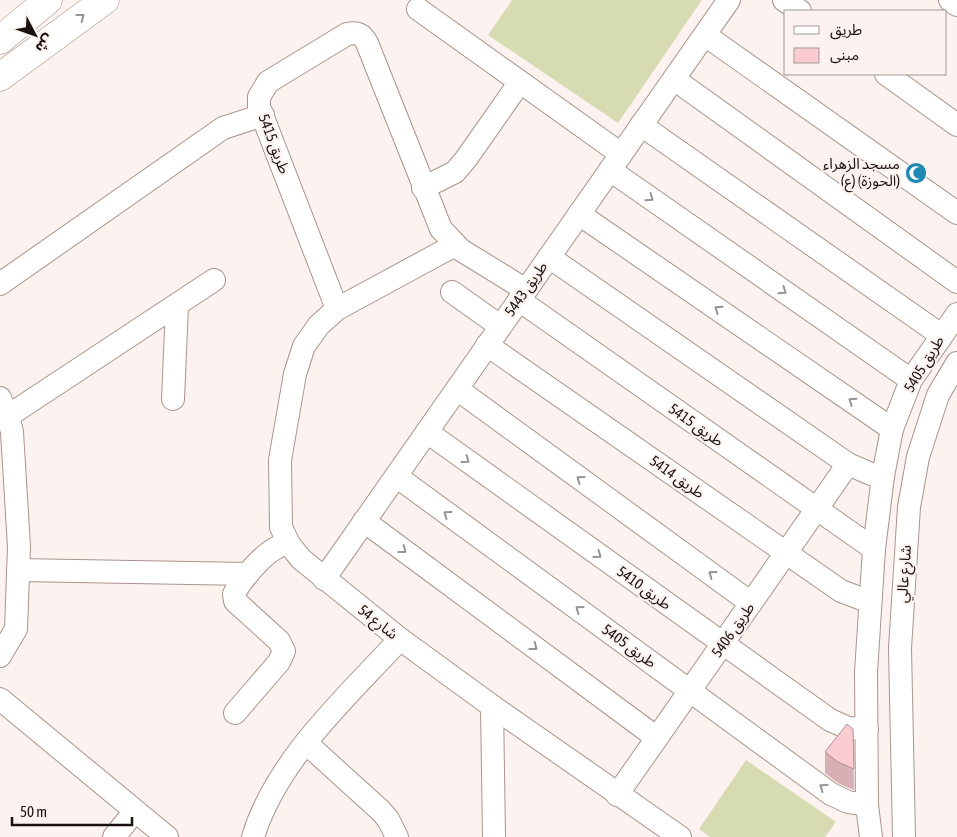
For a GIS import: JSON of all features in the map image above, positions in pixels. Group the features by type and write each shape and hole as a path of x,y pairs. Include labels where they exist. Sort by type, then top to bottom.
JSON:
{"main road":[{"path":"0,40 48,0"},
{"path":"0,77 105,0"}],"street":[{"name":"طريق 5443","path":"324,579 729,0"},
{"path":"784,0 799,10"},
{"path":"950,0 957,5"},
{"path":"418,9 520,82 615,162 911,380"},
{"name":"طريق 5415","path":"337,308 262,115 259,98 268,82 347,34 356,32 363,36 367,43 423,188 441,228 455,245 817,510 874,549"},
{"path":"705,35 957,213"},
{"path":"887,75 957,125"},
{"path":"674,79 957,282"},
{"path":"423,188 455,172 520,82"},
{"path":"0,284 223,128 262,115"},
{"path":"641,126 941,334"},
{"path":"579,214 892,429"},
{"path":"337,308 455,245"},
{"path":"549,257 848,464 871,474 883,476"},
{"path":"0,656 16,629 18,570 9,547 12,432 4,407 177,306 214,280"},
{"path":"452,292 500,326"},
{"path":"173,399 177,306"},
{"name":"شارع 54","path":"337,308 319,325 304,346 295,374 280,460 281,527 289,544 301,559 324,579 400,639 618,795 669,834"},
{"name":"طريق 5405","path":"871,837 867,805 870,602 883,476 892,429 911,380 941,334 957,314"},
{"name":"طريق 5414","path":"487,345 841,591 870,602"},
{"name":"شارع عالي","path":"904,837 900,648 909,507 918,457 938,395 957,363"},
{"path":"457,389 751,603"},
{"name":"طريق 5410","path":"427,432 722,645 830,720 848,728 867,729"},
{"name":"طريق 5406","path":"618,795 848,464"},
{"name":"طريق 5405","path":"396,476 840,799 867,805"},
{"path":"364,521 658,738"},
{"path":"235,713 279,662 284,651 279,640 234,598 235,591 248,574 271,552 281,544 289,544"},
{"path":"18,570 248,574"},
{"path":"253,837 269,797 287,766 400,639"},
{"path":"0,698 134,812 167,837"},
{"path":"492,706 494,837"},
{"path":"306,743 380,810 388,819 397,837"},
{"name":"شارع عالي","path":"893,837 895,821 904,794"},
{"path":"114,837 134,812"}],"green space":[{"path":"512,0 702,0 618,123 488,35"},
{"path":"746,760 836,822 825,837 710,837 699,829"}],"building":[{"path":"847,724 853,729 854,769 838,762 825,752"}],"place":[{"name":"مسجد الزهراء (ع) (الحوزة)","path":"916,173"}]}
